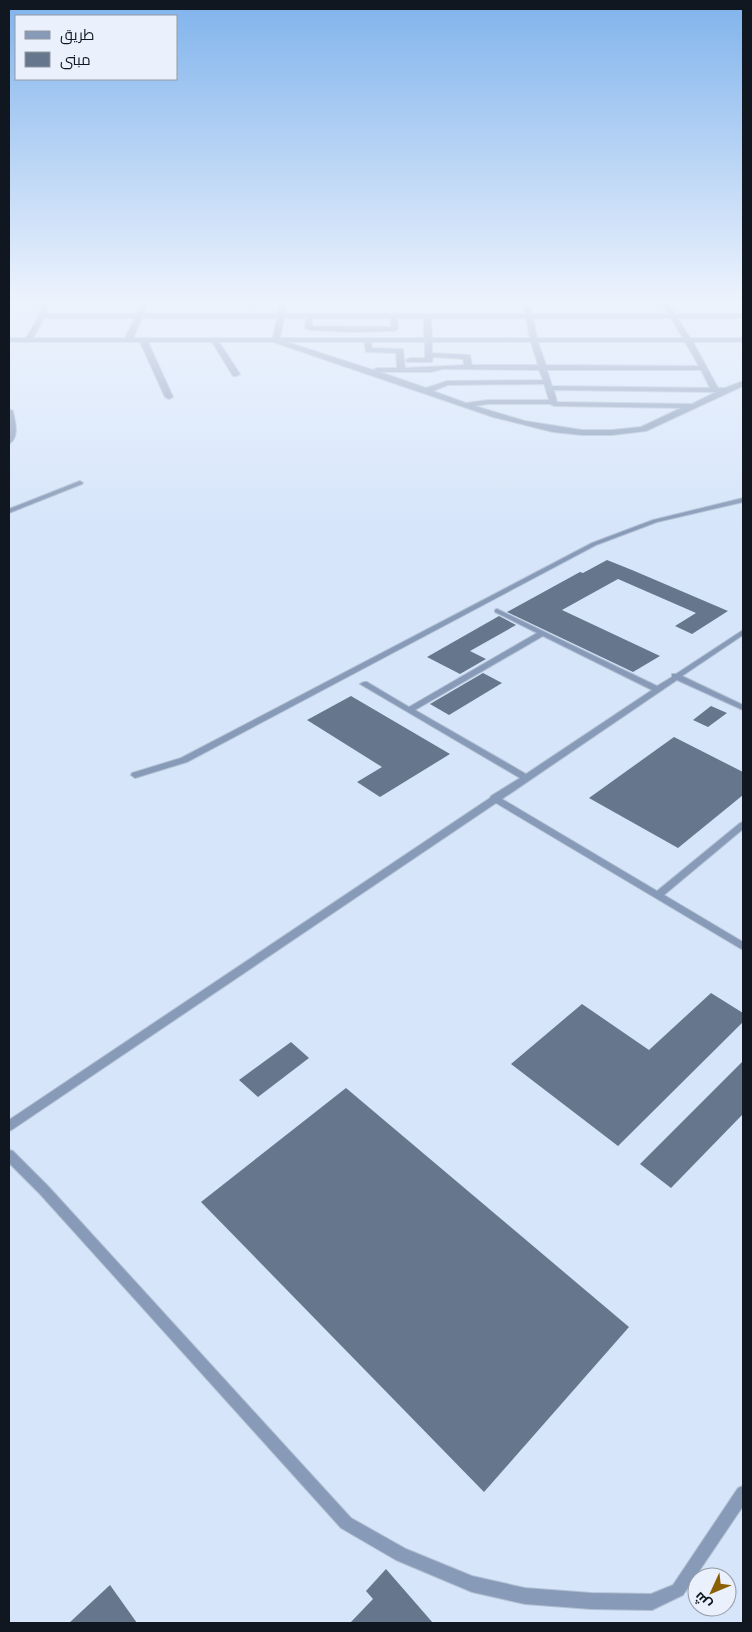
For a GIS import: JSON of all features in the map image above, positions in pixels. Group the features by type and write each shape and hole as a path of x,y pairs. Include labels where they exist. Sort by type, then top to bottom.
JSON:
{"street":[{"path":"160,378 169,398"},
{"path":"389,378 522,423 566,432 586,433 627,432 643,429 743,383"},
{"path":"547,378 554,402"},
{"path":"709,378 715,390"},
{"path":"425,391 455,383 728,390"},
{"path":"466,405 488,402 554,402 561,405 696,406"},
{"path":"9,411 12,433 9,441"}],"lane":[{"path":"9,511 80,483"},
{"path":"135,774 184,760 594,544 655,521 743,500"},
{"path":"497,611 657,689"},
{"path":"9,1126 743,632"},
{"path":"409,710 542,633"},
{"path":"675,676 743,708"},
{"path":"364,684 525,777"},
{"path":"494,798 743,946"},
{"path":"658,895 743,825"},
{"path":"9,1155 44,1190 346,1523 401,1555 472,1584 526,1596 591,1601 652,1602 678,1590 743,1493"}],"building":[{"path":"607,560 728,611 692,634 675,626 696,613 618,579 562,610 660,656 633,672 507,612 580,572 583,573"},
{"path":"499,616 516,625 470,651 486,659 460,674 427,657"},
{"path":"483,673 502,683 449,715 430,704"},
{"path":"351,696 450,754 380,797 357,782 382,767 307,720"},
{"path":"711,706 727,713 708,727 693,720"},
{"path":"674,737 743,772 743,795 678,848 589,798"},
{"path":"711,993 743,1013 743,1022 618,1146 511,1064 582,1004 649,1050"},
{"path":"291,1042 309,1058 258,1097 239,1080"},
{"path":"743,1061 743,1114 671,1188 640,1164"},
{"path":"346,1088 629,1327 484,1492 201,1202"},
{"path":"386,1569 433,1623 350,1623 373,1599 366,1591"},
{"path":"110,1585 137,1623 69,1623"}]}
